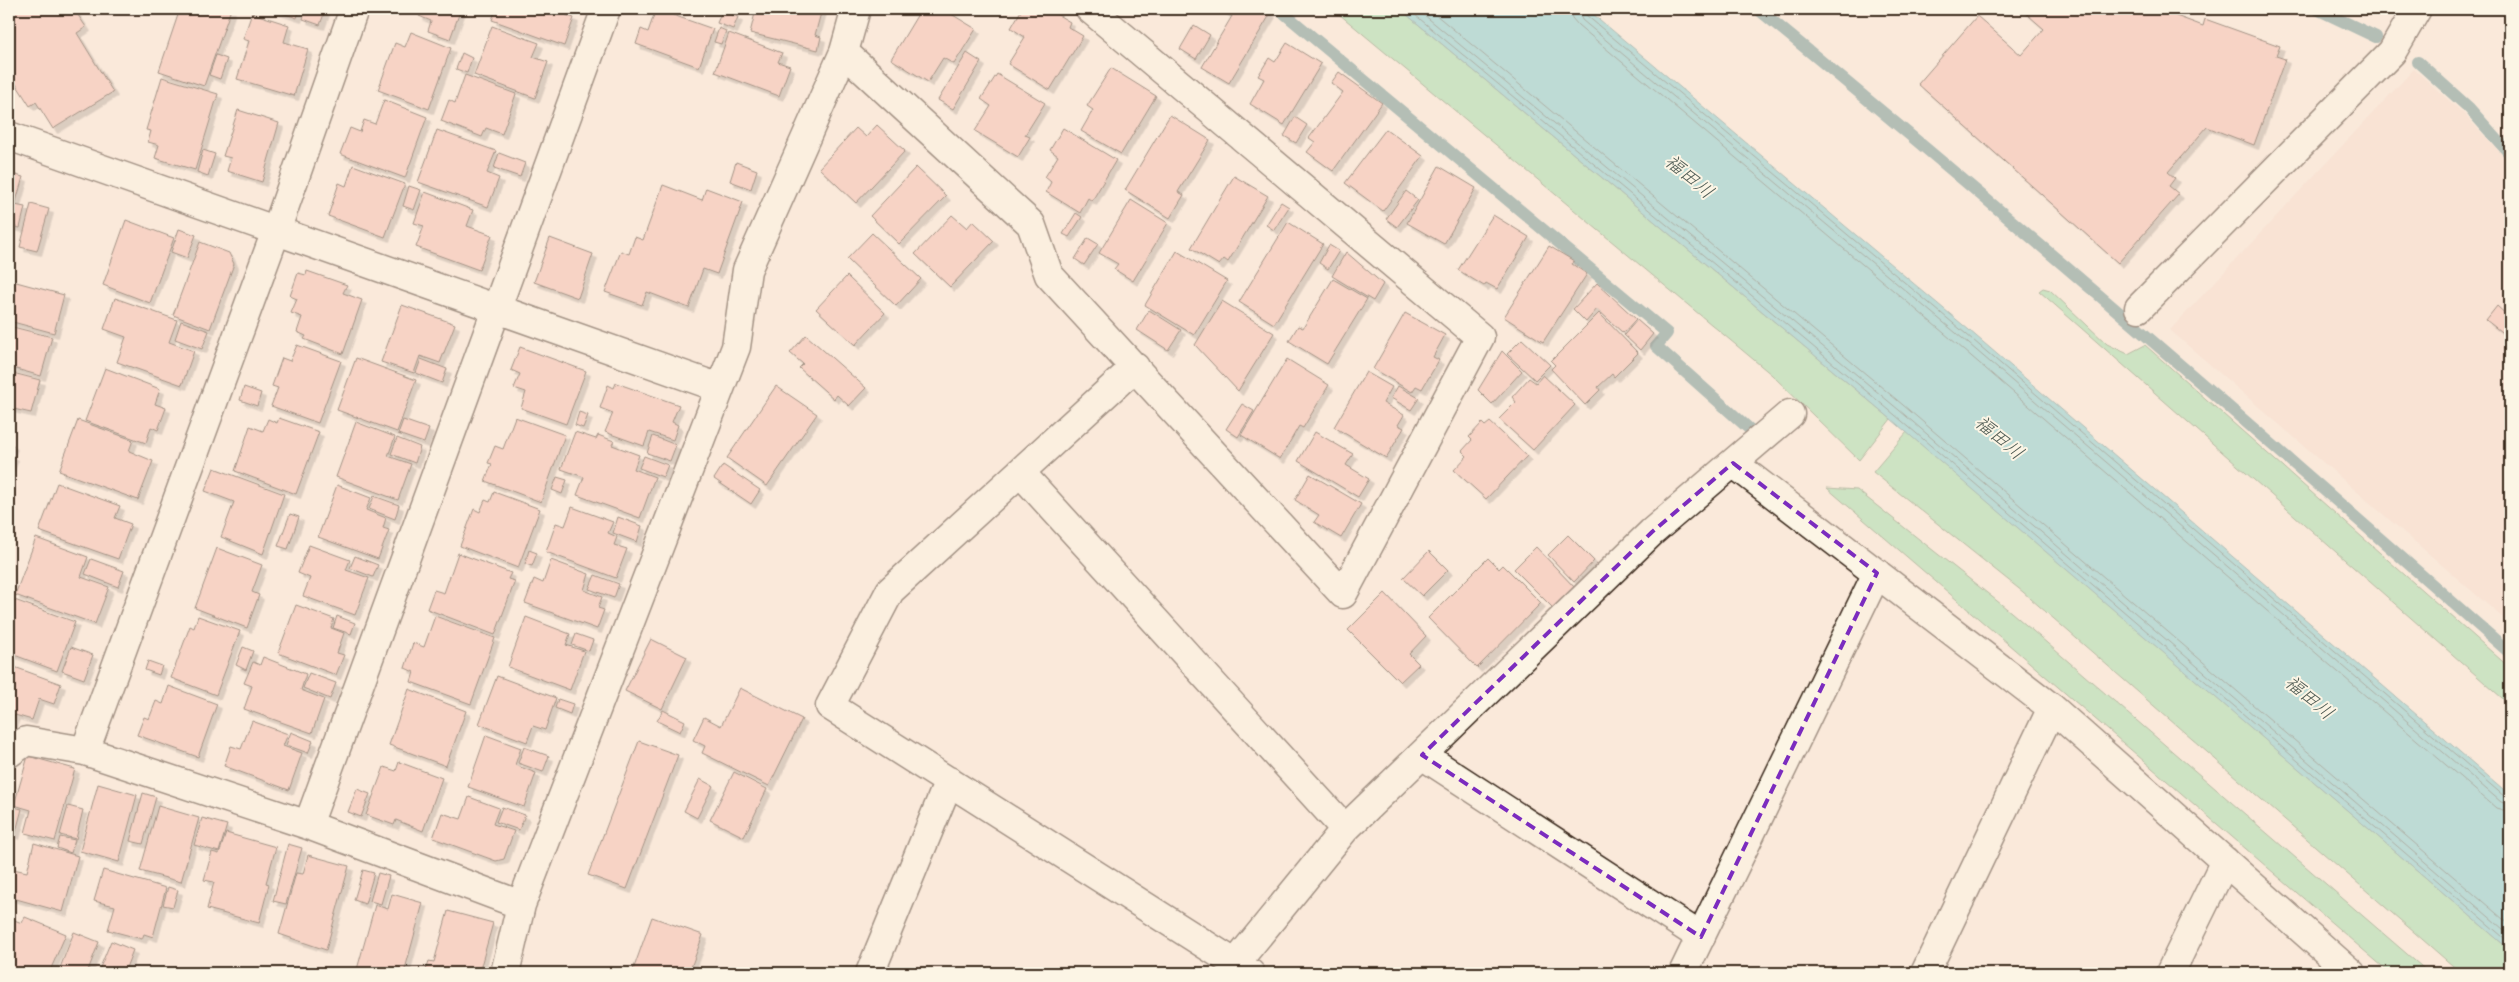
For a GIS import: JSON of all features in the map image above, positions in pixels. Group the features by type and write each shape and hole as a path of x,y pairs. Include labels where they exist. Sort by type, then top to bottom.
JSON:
{"street":[{"path":"85,751 276,231 354,9"},
{"path":"308,826 606,9"},
{"path":"505,973 521,905 736,347 747,270 844,52 856,9"},
{"path":"844,52 1031,224 1049,275 1343,594 1480,337 1090,9"},
{"path":"2139,308 2392,52 2417,9"},
{"path":"9,136 720,388"},
{"path":"1135,367 890,591 830,706 1242,968 1345,829 1652,532 1790,414"},
{"path":"1733,463 2052,708 2351,973"},
{"path":"1020,472 1345,829"},
{"path":"1683,973 1877,573"},
{"path":"1925,973 2052,708"},
{"path":"9,753 26,741 85,751 308,826 521,905"},
{"path":"1422,755 1701,936"},
{"path":"870,973 949,781"},
{"path":"2170,973 2224,861"}],"highlighted area":[{"path":"1733,463 1877,573 1701,937 1422,755 1652,532"}],"shaded area":[{"path":"2414,69 2464,114 2510,163 2510,624 2170,330"}],"green space":[{"path":"1333,9 1400,9 1891,419 1859,460 1772,375"},
{"path":"2043,288 2050,290 2107,344 2128,354 2145,345 2510,668 2510,705 2039,291"},
{"path":"1907,432 2510,950 2510,973 2461,973 2023,592 1873,472"},
{"path":"1827,488 1857,490 2011,612 2429,973 2390,973"}],"water":[{"name":"福田川","path":"1400,9 1587,9 1969,330 2510,795 2510,950 1891,419"}],"building":[{"path":"9,9 55,9 57,12 63,9 74,9 86,27 77,33 113,92 53,129 36,102 30,106 9,73"},
{"path":"180,9 231,9 204,86 159,71"},
{"path":"270,9 300,9 297,18"},
{"path":"306,9 325,11 320,25 303,19"},
{"path":"422,9 461,9 450,39 428,31 431,21 419,16"},
{"path":"496,9 568,9 566,15 574,18 564,46 492,20"},
{"path":"656,9 713,29 699,67 636,44 641,29 648,32"},
{"path":"756,9 822,9 815,35 821,37 818,50 750,33"},
{"path":"921,9 943,9 976,29 954,64 943,58 928,82 891,59"},
{"path":"1022,9 1048,9 1070,22 1068,27 1083,36 1050,90 1008,64 1025,37 1011,28"},
{"path":"1220,9 1265,9 1271,13 1229,83 1202,67 1232,16"},
{"path":"2021,9 2164,9 2168,13 2203,26 2205,19 2280,46 2276,56 2285,59 2254,145 2207,127 2168,172 2175,178 2169,186 2179,194 2118,263 1918,84 1977,16 2021,55 2044,29"},
{"path":"722,11 738,17 733,29 717,23"},
{"path":"252,13 289,25 284,42 308,49 294,96 237,79 249,41 243,39"},
{"path":"1194,25 1210,35 1196,59 1180,49"},
{"path":"492,26 539,43 533,57 548,62 535,98 474,75"},
{"path":"719,28 726,31 721,44 714,42"},
{"path":"411,32 451,48 429,109 378,90 395,43 405,47"},
{"path":"729,33 782,53 778,62 790,66 779,96 715,72"},
{"path":"1287,43 1321,64 1284,125 1250,104 1264,79 1258,76 1269,58 1275,62"},
{"path":"462,53 472,58 467,73 456,69"},
{"path":"967,53 981,62 953,109 938,100"},
{"path":"216,55 227,59 220,79 209,75"},
{"path":"1111,68 1156,96 1121,154 1081,131 1093,110 1087,106"},
{"path":"1339,72 1382,103 1333,171 1307,152 1315,142 1309,138 1343,92 1331,83"},
{"path":"997,74 1045,103 1025,135 1030,137 1018,157 975,131 991,106 981,99"},
{"path":"465,75 516,94 502,134 486,128 482,137 441,121 449,100 455,103"},
{"path":"162,77 218,94 195,170 155,158 159,145 148,142 151,131 146,130"},
{"path":"384,100 427,117 405,178 340,154 350,128 360,132 364,120 375,124"},
{"path":"238,110 279,123 262,182 227,171 231,158 223,156"},
{"path":"1170,115 1210,140 1178,192 1184,195 1170,218 1125,190"},
{"path":"1295,117 1307,125 1296,143 1284,136"},
{"path":"877,125 905,151 856,203 819,168 856,128 866,137"},
{"path":"1063,128 1116,160 1092,201 1088,198 1080,213 1046,192 1051,182 1045,177 1058,156 1050,150"},
{"path":"1386,129 1423,156 1383,211 1345,183"},
{"path":"437,130 496,151 487,173 499,178 488,207 418,182"},
{"path":"203,150 215,154 208,176 197,172"},
{"path":"499,153 525,163 520,177 494,168"},
{"path":"736,162 757,170 751,189 730,181"},
{"path":"353,165 405,184 385,237 328,216 339,183 346,186"},
{"path":"1439,166 1476,188 1444,244 1407,223"},
{"path":"916,167 946,196 899,244 870,216"},
{"path":"9,173 23,177 15,205 25,207 20,228 10,226 9,229"},
{"path":"1234,176 1268,196 1228,262 1224,259 1219,265 1191,248"},
{"path":"663,185 702,200 706,188 743,202 717,274 703,269 689,308 647,292 642,305 605,292 621,251 629,254 635,237 643,240"},
{"path":"409,186 421,190 414,210 403,206"},
{"path":"1406,191 1418,200 1397,227 1386,219"},
{"path":"425,192 473,210 467,226 492,235 479,270 416,247 424,226 414,223"},
{"path":"1131,200 1168,223 1133,281 1114,269 1118,264 1099,253"},
{"path":"1281,202 1289,207 1274,230 1266,225"},
{"path":"31,204 49,209 37,251 20,247"},
{"path":"1076,213 1082,217 1069,237 1063,234"},
{"path":"952,215 967,228 973,221 994,241 950,287 915,254"},
{"path":"1493,215 1529,237 1497,289 1486,283 1484,286 1458,270"},
{"path":"126,220 174,238 150,303 103,285"},
{"path":"1288,222 1323,244 1274,324 1239,302"},
{"path":"179,229 196,235 187,258 171,252"},
{"path":"872,233 921,279 896,306 847,259"},
{"path":"550,238 593,254 578,298 534,282"},
{"path":"1088,238 1098,244 1084,265 1075,259"},
{"path":"200,242 229,253 234,264 210,329 173,315"},
{"path":"1329,245 1339,251 1328,269 1319,263"},
{"path":"1549,246 1574,261 1572,264 1587,274 1543,342 1504,317"},
{"path":"1177,251 1227,281 1194,335 1145,305"},
{"path":"1346,252 1383,284 1373,301 1332,276"},
{"path":"307,271 347,285 343,293 362,300 343,354 304,339 306,336 297,332 302,317 291,313 297,299 290,296 298,273 306,275"},
{"path":"847,276 885,313 855,345 816,309"},
{"path":"1333,279 1367,299 1327,364 1289,341 1298,326 1303,328"},
{"path":"9,280 64,295 54,333 9,321"},
{"path":"1597,283 1636,319 1623,333 1597,309 1586,322 1573,309"},
{"path":"115,298 177,320 169,342 194,351 182,385 117,362 126,337 104,329"},
{"path":"1222,301 1274,333 1238,391 1195,345"},
{"path":"402,305 455,324 440,363 420,356 414,373 381,362"},
{"path":"2497,306 2510,318 2510,329 2505,335 2486,320"},
{"path":"1149,310 1181,330 1168,350 1137,330"},
{"path":"1405,313 1445,335 1433,357 1439,360 1422,389 1416,386 1412,392 1373,369"},
{"path":"1599,313 1638,353 1614,377 1612,374 1598,387 1600,390 1585,405 1551,369 1555,365 1551,361"},
{"path":"1637,320 1653,334 1640,350 1624,335"},
{"path":"181,321 209,331 202,349 175,339"},
{"path":"9,326 52,337 41,376 9,367"},
{"path":"806,335 866,388 849,406 837,395 834,399 799,368 803,364 790,353"},
{"path":"1522,339 1550,365 1535,380 1507,354"},
{"path":"297,345 341,361 318,423 271,406 278,388 272,386 282,358 290,361"},
{"path":"520,347 586,371 566,424 521,408 526,392 514,388 520,374 511,370"},
{"path":"1502,351 1522,371 1492,404 1478,390"},
{"path":"356,358 416,380 397,432 337,410"},
{"path":"421,359 447,369 442,383 416,373"},
{"path":"1287,359 1329,385 1303,428 1299,426 1280,459 1241,435"},
{"path":"105,368 160,389 155,404 166,408 158,430 151,427 146,443 85,421"},
{"path":"9,372 40,380 31,413 9,408"},
{"path":"1366,372 1392,387 1383,403 1404,415 1398,425 1404,428 1386,458 1334,427"},
{"path":"1543,375 1575,405 1533,450 1499,419 1516,402 1512,397 1529,378 1536,383"},
{"path":"616,383 679,405 672,422 678,425 673,440 649,432 644,446 605,432 613,413 600,408 608,385 614,388"},
{"path":"776,386 817,414 767,486 727,458"},
{"path":"1398,386 1419,398 1411,410 1391,398"},
{"path":"244,387 261,393 257,406 240,400"},
{"path":"1242,404 1254,411 1238,437 1226,429"},
{"path":"579,412 588,415 583,428 575,425"},
{"path":"515,417 565,435 541,502 485,481 492,464 488,463 495,446 503,449"},
{"path":"279,418 319,432 296,494 235,471 250,426 263,431 268,419 277,423"},
{"path":"78,420 133,440 129,451 153,461 138,500 59,471"},
{"path":"403,420 429,429 424,443 398,434"},
{"path":"356,422 395,437 388,456 411,464 398,500 336,477"},
{"path":"1490,422 1527,456 1486,499 1454,470 1467,456 1462,451 1472,440 1469,437 1482,423 1485,426"},
{"path":"575,432 596,439 598,435 614,441 612,445 639,455 634,469 655,477 640,518 577,495 584,477 561,469"},
{"path":"1315,432 1353,454 1346,465 1369,479 1358,497 1298,461"},
{"path":"653,436 676,445 670,461 647,453"},
{"path":"397,438 420,447 415,463 391,454"},
{"path":"9,443 13,445 9,454"},
{"path":"9,454 14,456 9,468"},
{"path":"644,456 668,465 663,477 639,468"},
{"path":"723,465 760,490 751,504 714,479"},
{"path":"214,468 284,494 263,554 221,537 234,502 205,491"},
{"path":"1310,474 1361,504 1341,538 1314,522 1319,515 1295,500"},
{"path":"557,477 567,480 562,494 552,490"},
{"path":"57,483 120,506 115,518 131,524 118,559 39,531"},
{"path":"337,485 371,498 366,510 386,518 383,528 389,530 378,559 318,537"},
{"path":"494,492 540,509 518,568 460,546 474,509 480,512 485,500 490,502"},
{"path":"374,496 399,505 395,519 369,509"},
{"path":"572,507 613,522 608,533 617,537 614,545 627,549 616,578 546,552 556,523 565,526"},
{"path":"290,514 299,517 288,549 278,546"},
{"path":"618,517 642,526 637,542 613,533"},
{"path":"1568,535 1594,561 1574,582 1548,555"},
{"path":"36,538 88,557 81,577 109,587 95,624 15,595"},
{"path":"309,545 350,560 346,570 369,578 355,615 303,596 310,578 298,573"},
{"path":"1536,547 1576,589 1555,610 1514,569"},
{"path":"217,548 262,565 252,592 259,595 247,628 195,608"},
{"path":"529,550 537,553 532,566 525,564"},
{"path":"1429,551 1448,570 1422,596 1403,578"},
{"path":"458,553 511,573 508,579 515,581 495,635 427,609 434,590 444,593"},
{"path":"355,556 378,565 373,577 350,568"},
{"path":"1488,558 1499,569 1503,565 1541,603 1477,668 1428,618"},
{"path":"91,559 124,571 118,587 85,574"},
{"path":"551,560 589,574 584,590 602,597 598,608 604,610 597,629 525,603 534,579 543,583"},
{"path":"595,575 619,584 614,598 589,589"},
{"path":"1385,593 1426,636 1409,654 1419,664 1400,682 1348,630"},
{"path":"9,598 75,622 57,671 9,653"},
{"path":"296,605 334,619 331,628 344,633 337,653 344,655 336,675 278,653"},
{"path":"198,616 240,631 216,695 171,678 190,626 194,628"},
{"path":"337,616 355,623 351,634 333,628"},
{"path":"435,616 495,638 471,704 411,682 414,672 405,668 413,643 424,647"},
{"path":"526,617 570,634 566,645 584,651 570,690 508,667"},
{"path":"576,634 593,640 589,651 572,645"},
{"path":"651,639 687,657 662,709 625,691"},
{"path":"71,647 93,655 84,679 62,671"},
{"path":"243,647 253,651 246,670 236,665"},
{"path":"263,657 306,674 301,690 324,699 312,733 244,709 252,686 244,683 253,662 260,665"},
{"path":"148,661 162,666 159,675 145,670"},
{"path":"9,665 61,684 54,704 39,699 32,720 15,715 10,728"},
{"path":"309,673 336,683 330,699 303,688"},
{"path":"497,676 556,698 545,730 533,726 527,742 479,724"},
{"path":"169,686 217,704 198,757 137,735 144,717 149,719 156,701 163,704"},
{"path":"740,688 802,719 769,786 702,753 705,746 693,740 704,717 721,726"},
{"path":"409,689 466,711 446,766 389,745"},
{"path":"558,699 573,704 570,714 555,708"},
{"path":"663,710 685,721 680,732 657,721"},
{"path":"252,721 288,734 283,746 302,753 289,790 224,766 231,746 241,749"},
{"path":"291,732 313,741 308,753 286,745"},
{"path":"486,735 521,748 515,765 536,773 524,807 468,787"},
{"path":"639,741 678,755 627,889 588,875"},
{"path":"524,747 549,756 543,772 518,763"},
{"path":"28,756 75,769 55,841 25,833 31,810 14,805"},
{"path":"399,762 442,778 423,831 396,820 394,825 366,815 384,767 396,771"},
{"path":"734,772 767,789 744,837 710,820"},
{"path":"700,779 713,786 697,818 684,811"},
{"path":"98,784 137,795 119,862 80,851"},
{"path":"357,789 370,794 361,817 348,812"},
{"path":"143,793 156,797 143,844 130,841"},
{"path":"469,797 499,808 493,824 514,831 504,859 496,861 433,838 442,813 461,819"},
{"path":"9,806 22,809 15,835 9,833"},
{"path":"68,806 83,810 76,839 60,835"},
{"path":"158,806 199,818 181,882 140,871"},
{"path":"502,807 525,815 519,830 496,822"},
{"path":"202,818 227,825 219,852 194,845"},
{"path":"226,833 276,847 266,883 269,884 259,923 207,909 214,882 204,880 212,852 219,854"},
{"path":"60,837 75,840 71,853 57,848"},
{"path":"34,843 78,856 63,912 9,897 13,869 27,872"},
{"path":"288,844 302,848 286,904 273,901"},
{"path":"308,855 349,866 326,950 279,934 296,873 303,874"},
{"path":"103,870 166,888 153,937 144,934 142,939 108,930 115,906 94,901"},
{"path":"363,870 374,873 365,904 354,900"},
{"path":"378,873 389,876 381,904 370,901"},
{"path":"168,887 178,890 173,907 163,905"},
{"path":"392,894 423,903 404,973 356,973 375,905 388,909"},
{"path":"448,911 493,923 479,973 425,973 429,961 434,962"},
{"path":"25,917 66,934 49,973 9,973 9,918 22,923"},
{"path":"652,917 703,935 689,973 632,973"},
{"path":"74,932 99,942 87,973 58,973"},
{"path":"111,941 133,950 124,973 107,973 99,970"}],"waterway":[{"path":"1279,9 1667,333 1656,346 1755,434"},
{"path":"1758,9 2137,328 2510,653"},
{"path":"2317,9 2376,37"},
{"path":"2418,62 2469,108 2510,154"}]}
